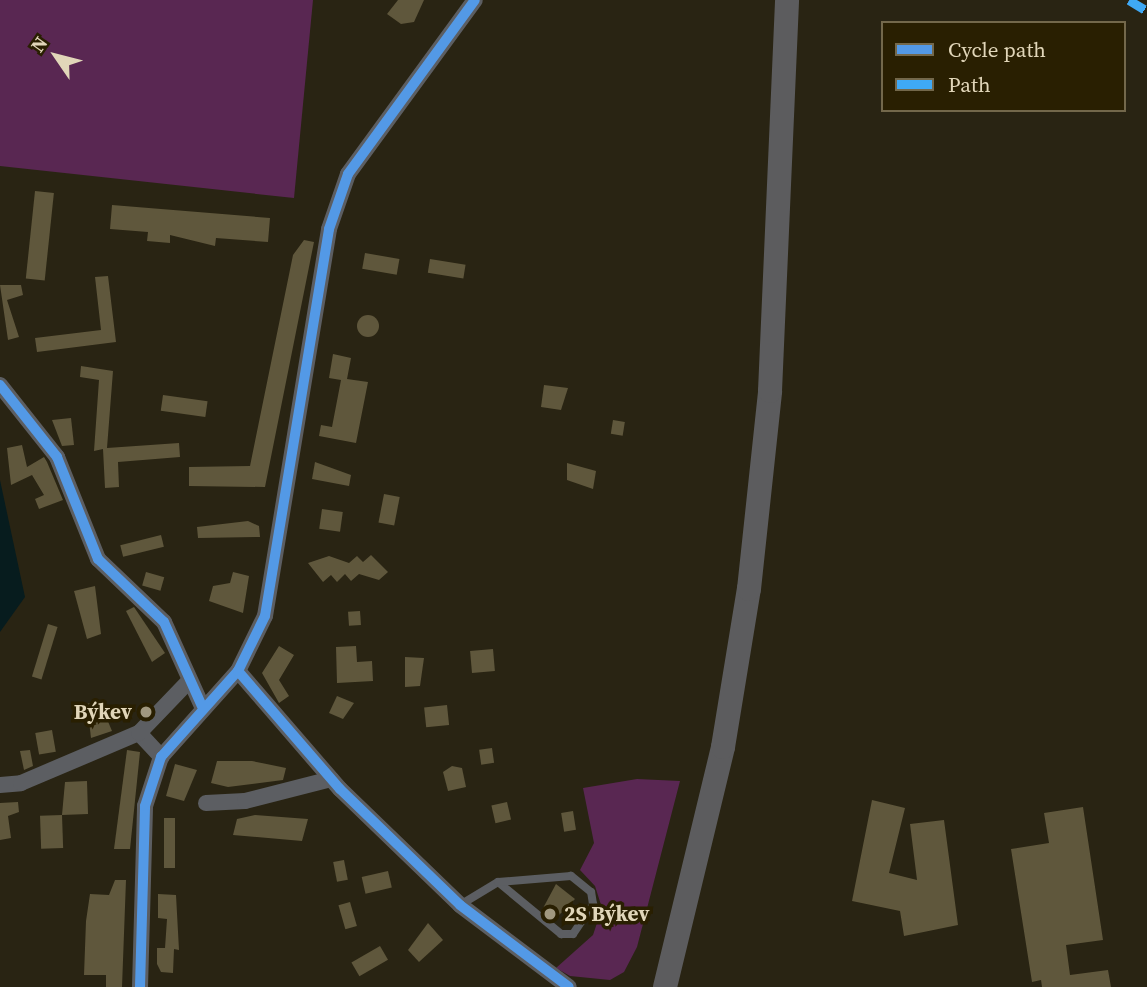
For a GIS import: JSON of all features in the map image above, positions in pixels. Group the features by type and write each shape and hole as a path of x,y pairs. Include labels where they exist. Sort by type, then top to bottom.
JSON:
{"main road":[{"path":"665,987 723,747 760,503 787,0"}],"street":[{"path":"140,987 145,806 161,757 202,706 238,671 265,616 329,229 348,174 475,0"},
{"path":"0,385 57,457 98,559 164,622 187,683 202,706"},
{"path":"238,671 331,779 460,905 569,987"},
{"path":"0,785 139,733 187,683"},
{"path":"139,733 161,757"},
{"path":"206,803 272,796 331,779"},
{"path":"650,987 673,960"}],"lane":[{"path":"460,905 498,882 571,876 591,892 593,904 584,927 561,934 498,882"}],"shaded area":[{"path":"0,0 313,0 294,198 0,166"},
{"path":"637,779 680,781 637,947 624,972 610,980 570,976 556,968 593,935 602,908 595,886 580,870 594,843 583,788"}],"water":[{"path":"0,480 25,597 0,632"}],"building":[{"path":"398,0 424,0 414,22 401,24 387,14"},
{"path":"35,191 54,193 45,281 26,279"},
{"path":"112,205 270,218 268,242 216,238 215,246 170,235 170,243 147,241 148,232 110,229"},
{"path":"304,240 314,242 265,487 189,486 189,467 250,466 293,255"},
{"path":"365,253 399,259 397,275 362,269"},
{"path":"430,259 466,265 463,278 428,273"},
{"path":"108,276 116,342 37,352 35,338 101,330 95,277"},
{"path":"0,285 21,285 23,295 7,300 19,337 8,340"},
{"path":"368,315 376,318 379,326 376,334 368,337 360,334 357,326 360,318"},
{"path":"333,354 351,358 347,379 368,382 356,443 319,436 321,425 332,427 341,380 329,378"},
{"path":"81,366 113,371 107,448 179,443 180,457 118,462 119,487 105,488 103,449 94,451 99,380 80,377"},
{"path":"544,385 568,388 561,410 541,407"},
{"path":"163,395 208,401 205,417 161,411"},
{"path":"71,418 74,445 62,446 52,420"},
{"path":"613,420 625,422 623,436 611,434"},
{"path":"22,445 27,467 44,457 63,500 39,509 35,499 44,495 32,475 11,485 7,448"},
{"path":"315,462 351,475 349,486 312,479"},
{"path":"567,463 596,471 593,489 567,480"},
{"path":"384,494 400,497 394,526 378,522"},
{"path":"322,509 343,512 340,532 319,529"},
{"path":"248,521 259,526 260,537 198,538 197,527"},
{"path":"161,535 164,547 123,557 120,545"},
{"path":"371,555 388,572 379,580 359,574 351,581 345,574 337,582 331,575 323,582 308,563 329,556 349,563 357,556 363,562"},
{"path":"146,572 164,577 160,591 142,585"},
{"path":"233,572 249,576 243,613 209,601 213,586 230,583"},
{"path":"95,586 101,634 87,639 74,591"},
{"path":"134,607 165,653 152,662 126,611"},
{"path":"360,611 361,625 349,626 348,612"},
{"path":"48,624 58,627 41,680 32,677"},
{"path":"279,646 294,655 279,680 289,696 279,703 262,673"},
{"path":"356,646 357,662 372,661 373,681 337,683 336,647"},
{"path":"493,649 495,671 472,673 470,651"},
{"path":"405,657 424,658 420,686 405,687"},
{"path":"337,696 354,703 343,719 329,713"},
{"path":"99,700 112,731 91,738 87,704"},
{"path":"447,705 449,725 426,727 424,707"},
{"path":"52,730 56,752 39,755 35,733"},
{"path":"492,748 494,763 481,765 479,750"},
{"path":"30,750 33,766 24,770 20,751"},
{"path":"127,750 140,752 130,849 114,849"},
{"path":"217,761 252,761 286,768 283,780 228,787 211,783"},
{"path":"175,764 197,770 184,801 166,796"},
{"path":"452,766 462,768 466,787 448,791 443,772"},
{"path":"87,781 88,814 62,815 65,782"},
{"path":"872,800 905,808 889,873 917,880 910,824 944,820 958,925 904,936 900,911 852,901"},
{"path":"18,802 19,812 8,816 11,838 0,840 0,803"},
{"path":"507,802 511,820 495,823 491,806"},
{"path":"1083,807 1103,940 1066,945 1070,975 1108,970 1111,987 1042,987 1041,980 1032,982 1011,849 1049,843 1044,813"},
{"path":"573,811 576,830 564,832 561,813"},
{"path":"62,815 63,848 41,849 40,816"},
{"path":"255,815 308,819 302,841 233,835 237,819"},
{"path":"164,818 175,818 175,868 164,868"},
{"path":"344,860 348,880 337,882 333,862"},
{"path":"388,871 392,888 366,894 362,877"},
{"path":"115,880 126,880 122,987 106,987 106,975 84,975 86,921 90,894 109,895"},
{"path":"556,884 575,899 554,920 542,910"},
{"path":"158,894 176,895 179,950 174,949 173,973 161,972 157,964 157,948 165,948 167,919 158,918"},
{"path":"350,902 357,926 345,929 338,905"},
{"path":"428,923 443,940 419,962 408,950"},
{"path":"380,946 388,960 359,976 351,962"}],"marked path":[{"path":"1129,0 1147,11"}],"cycle path":[{"path":"140,987 145,806 161,757 238,671 265,616 329,229 348,174 475,0"},
{"path":"0,385 57,457 98,559 164,622 202,706"},
{"path":"238,671 340,789 460,905 569,987"}],"place":[{"name":"Býkev","path":"146,712"},
{"name":"2S Býkev","path":"550,914"}]}
